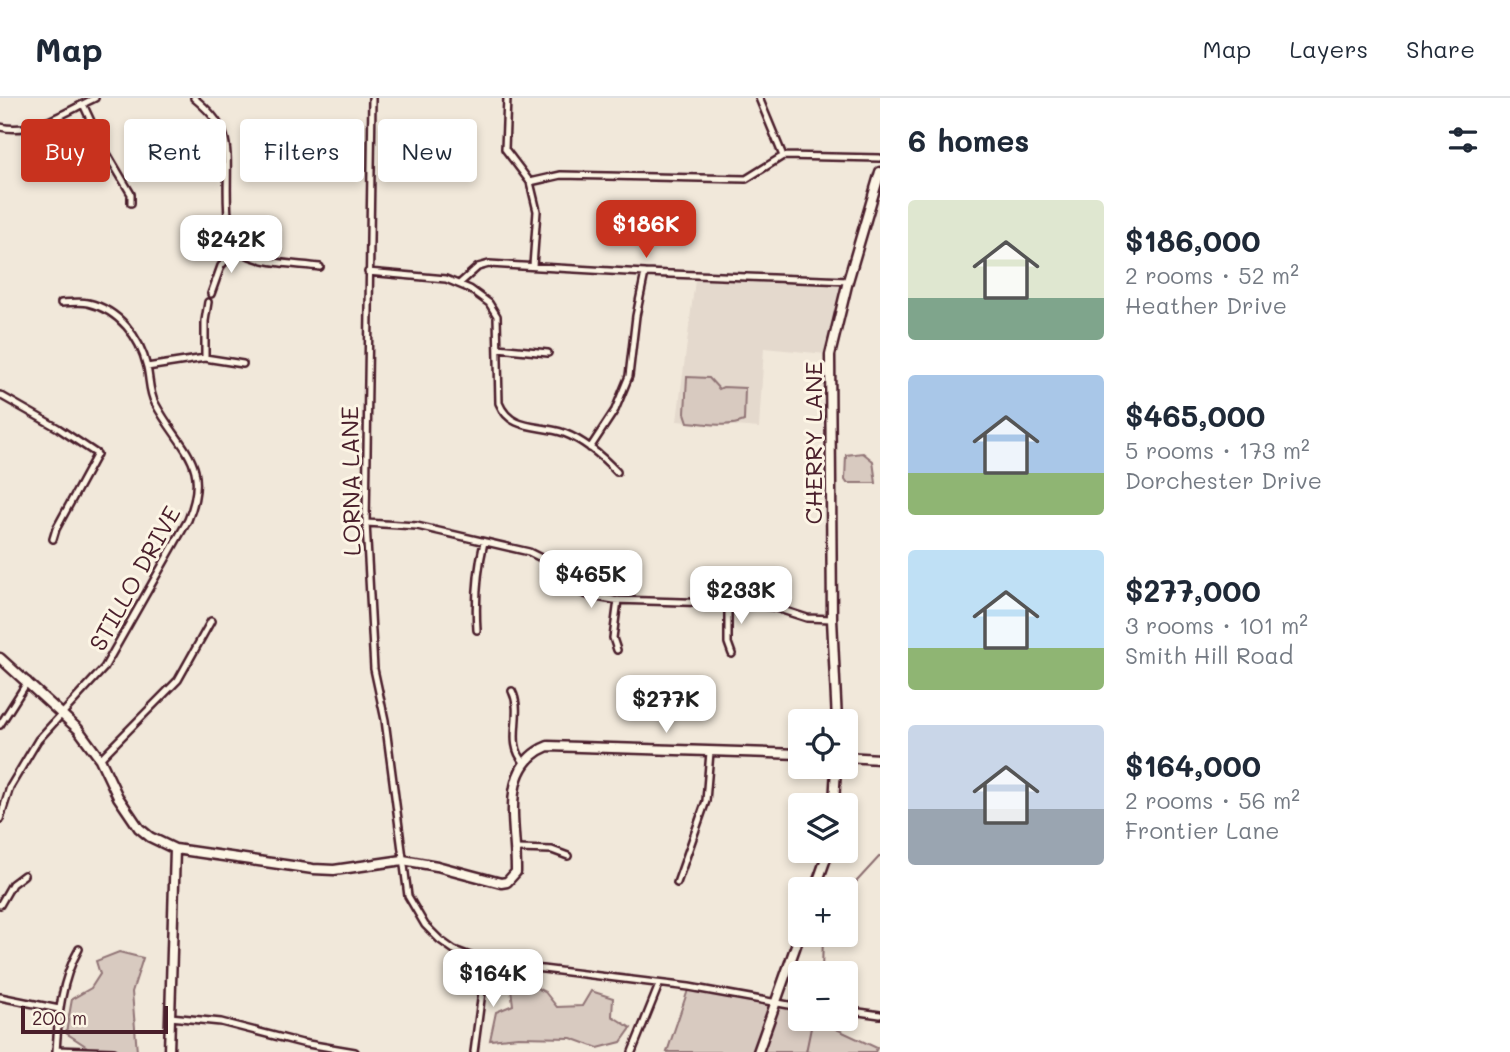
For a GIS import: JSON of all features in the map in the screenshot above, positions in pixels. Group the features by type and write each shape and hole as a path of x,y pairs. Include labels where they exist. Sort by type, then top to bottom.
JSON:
{"street":[{"path":"0,127 21,130 33,128 95,98"},
{"path":"194,98 208,109 224,135 229,221 237,247 259,259 320,267"},
{"name":"LORNA LANE","path":"372,98 366,523 374,669 385,720 408,896 425,925 454,950 486,962 689,987 788,1004"},
{"path":"507,98 505,149 530,182 537,211 533,266"},
{"path":"759,98 783,156"},
{"path":"83,104 102,145 131,194 131,203"},
{"path":"530,182 561,175 746,179 783,156 880,158"},
{"name":"CHERRY LANE","path":"836,709 832,619 830,355 848,281 880,172"},
{"path":"211,294 220,265 237,247"},
{"path":"460,284 478,268 489,264 848,281"},
{"path":"368,272 446,279 482,296 497,316 499,403 503,413 510,421 566,434 590,448 617,471"},
{"path":"590,448 615,410 629,376 636,316 645,273"},
{"path":"205,358 208,302"},
{"name":"STILLO DRIVE","path":"0,819 10,787 38,740 104,668 188,520 196,501 198,484 192,461 153,401 147,368 135,337 127,326 110,312 87,303 61,303"},
{"path":"498,348 548,353"},
{"path":"147,368 205,358 243,364"},
{"path":"0,395 97,454 53,539"},
{"path":"366,523 417,526 529,552 541,558 577,591 591,596 618,600 773,607 807,618 832,619"},
{"path":"477,629 477,578 484,542"},
{"path":"617,650 613,638 618,600"},
{"path":"728,603 728,643 732,654"},
{"path":"100,759 178,680 211,621"},
{"path":"0,658 78,729 100,759 130,818 150,837 175,849 313,869 334,870 403,860 501,883 507,882 516,872 514,790 518,772 524,762 538,750 548,746 788,754"},
{"path":"0,725 27,681"},
{"path":"512,691 517,704 515,748 524,762"},
{"path":"677,883 706,801 710,752"},
{"path":"858,758 880,759"},
{"path":"169,1052 175,849"},
{"path":"517,849 552,849 568,856"},
{"path":"0,905 12,884 24,875"},
{"path":"758,1052 796,947"},
{"path":"79,949 73,959 59,1009 56,1051 114,1052"},
{"path":"474,1052 486,962"},
{"path":"632,1052 659,985"},
{"path":"0,997 59,1009"},
{"path":"858,1012 880,1015"},
{"path":"170,1017 221,1022 291,1041 355,1052"}],"shaded area":[{"path":"695,280 844,284 826,354 764,348 759,428 677,421"},
{"path":"687,377 709,378 719,389 745,388 744,421 724,425 688,422 685,413"},
{"path":"863,453 873,461 876,483 847,483 846,455"},
{"path":"119,952 143,958 132,992 137,1052 95,1052 66,1033 72,999 91,988 100,974 96,961"},
{"path":"527,983 545,992 557,1007 582,1006 591,991 613,998 612,1016 631,1028 621,1042 598,1048 571,1038 518,1037 490,1040 496,1012 513,1005 511,989"},
{"path":"689,987 777,1001 788,1006 788,1031 841,1031 877,1048 875,1052 667,1052"}],"waterway":[{"path":"858,880 880,856"},
{"path":"822,961 823,947"},
{"path":"806,1052 810,1031"}]}
